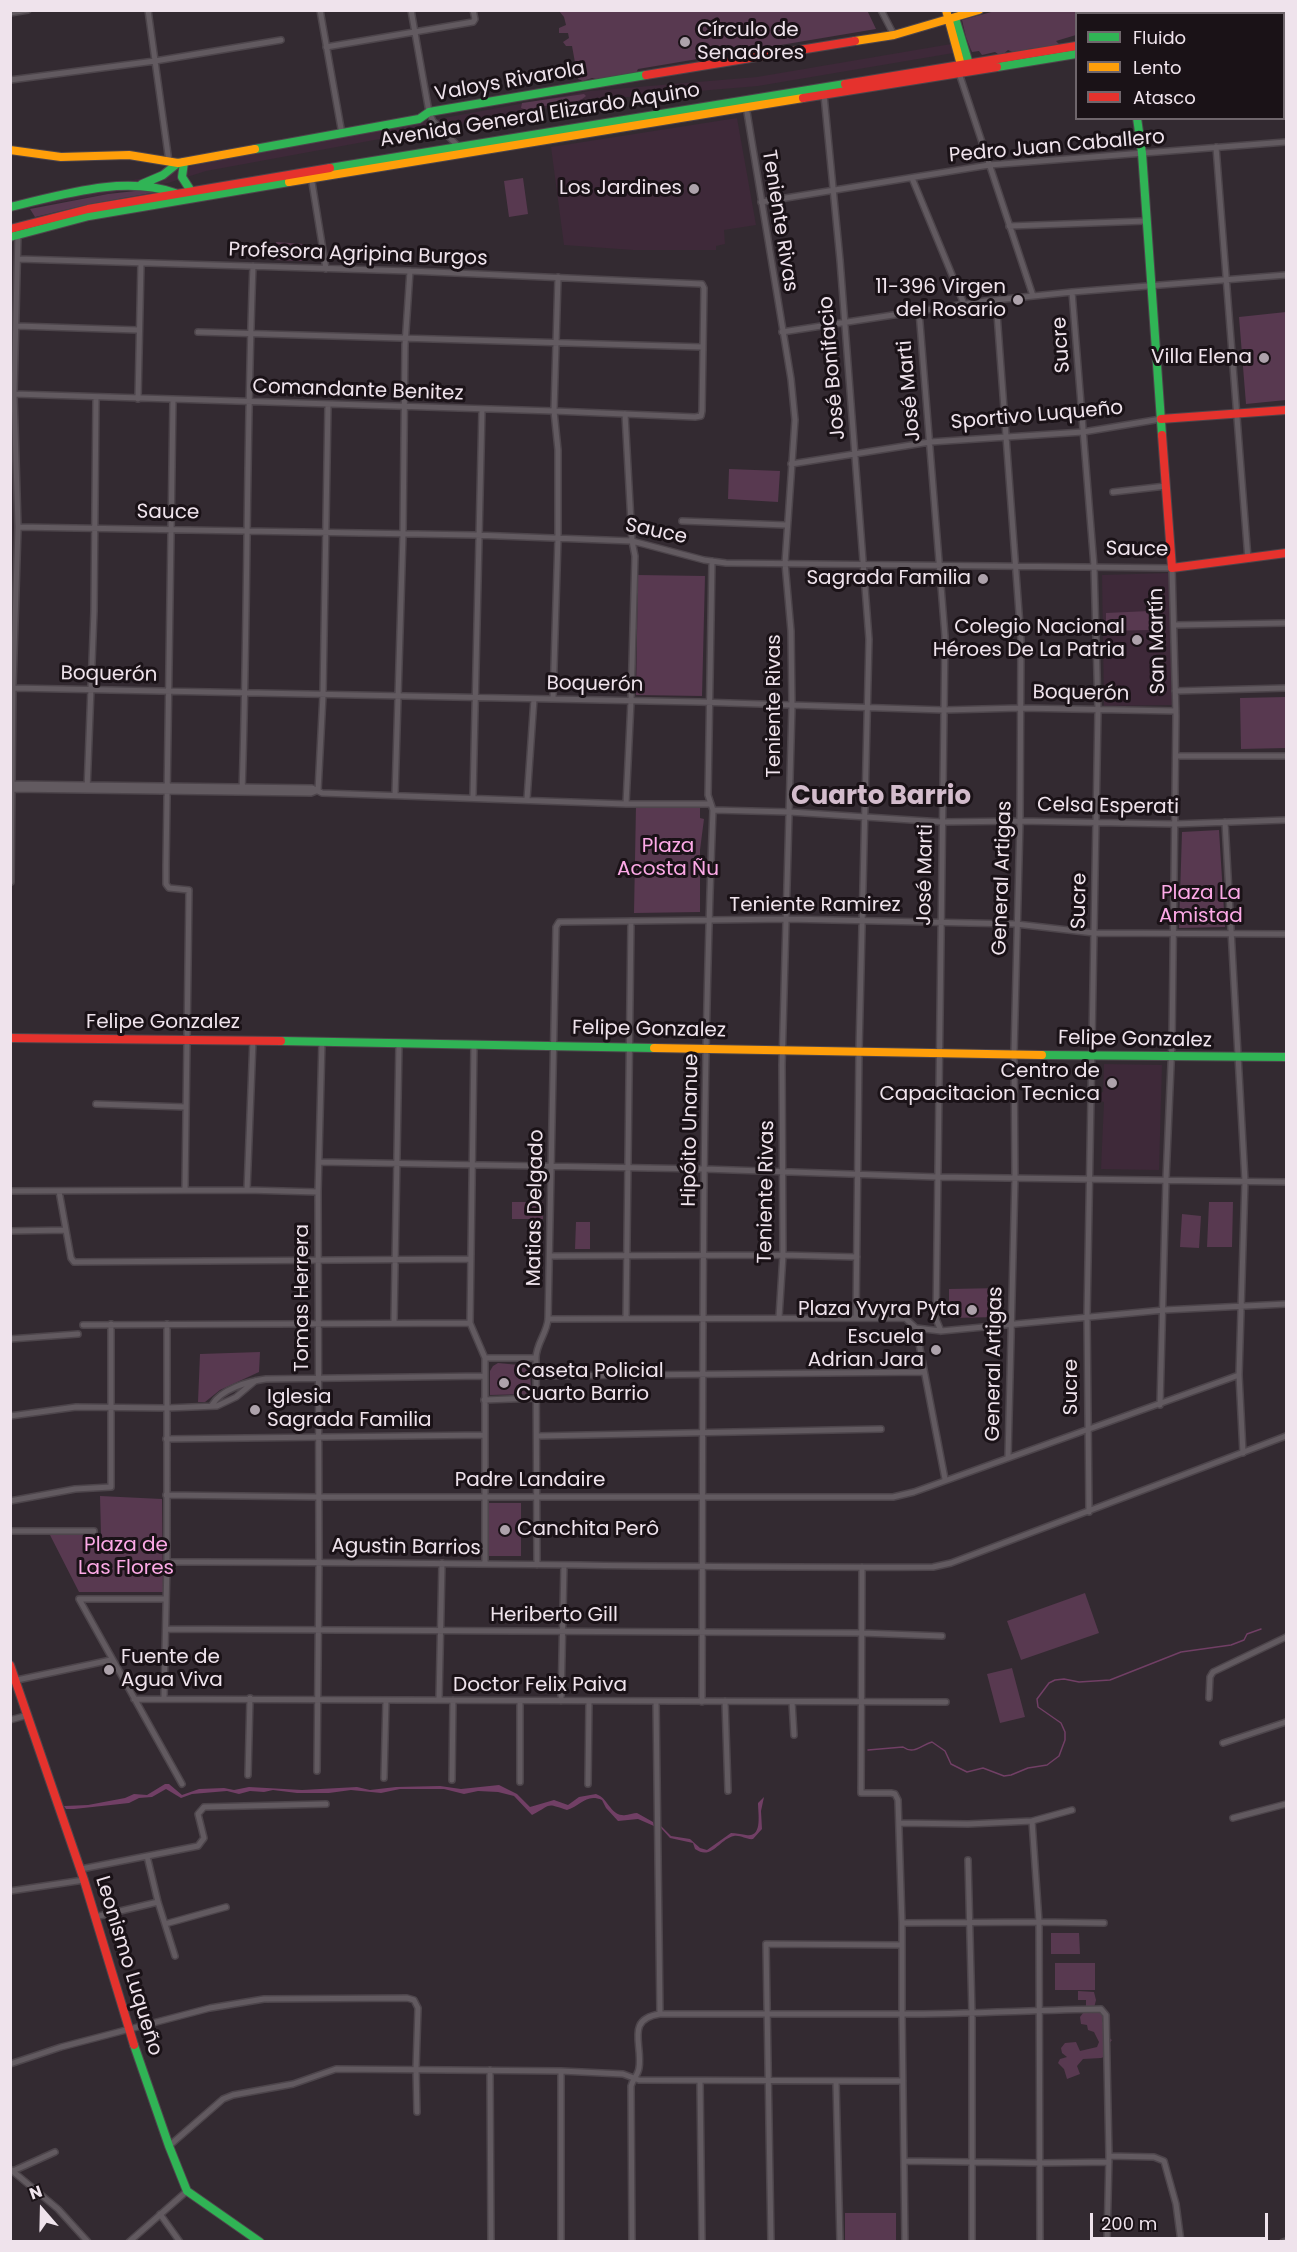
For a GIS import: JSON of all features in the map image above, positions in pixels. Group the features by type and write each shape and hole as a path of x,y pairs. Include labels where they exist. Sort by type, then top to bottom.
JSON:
{"main road":[{"name":"Valoys Rivarola","path":"10,150 61,157 129,155 177,162 419,119 429,112 894,35 950,16 979,10"},
{"path":"950,16 963,67"},
{"name":"Avenida General Elizardo Aquino","path":"14,231 88,209 191,190 311,175 745,104 1075,46"},
{"name":"Avenida General Elizardo Aquino","path":"14,231 458,146 745,104 824,95 963,67 1075,54"},
{"name":"San Martín","path":"1137,120 1142,153 1172,568"},
{"path":"137,186 163,176 177,162 182,177 191,190"},
{"path":"10,207 77,194 137,186 154,186 175,193"},
{"name":"Sportivo Luqueño","path":"1161,419 1287,410"},
{"name":"Sauce","path":"1172,568 1287,553"},
{"name":"Felipe Gonzalez","path":"10,1038 322,1041 1090,1056 1287,1057"},
{"name":"Leonismo Luqueño","path":"10,1665 81,1869 129,2029 187,2191"},
{"path":"187,2191 260,2241"}],"street":[{"path":"10,13 28,10"},
{"path":"148,10 155,60 177,162"},
{"path":"320,10 342,134"},
{"path":"411,10 429,112 433,121 458,146"},
{"path":"326,47 473,22 475,19 473,10"},
{"path":"881,10 894,35"},
{"path":"1285,29 1287,58"},
{"path":"10,80 281,40"},
{"name":"Sucre","path":"963,67 989,165 1033,296"},
{"name":"José Bonifacio","path":"824,95 845,322 869,639 859,1051 856,1317"},
{"name":"Teniente Rivas","path":"745,104 791,379 795,420 785,563 791,631 792,706 783,1050 783,1255 779,1317"},
{"name":"Pedro Juan Caballero","path":"761,202 989,165 1287,142"},
{"path":"1216,147 1248,559"},
{"path":"311,175 326,269"},
{"path":"912,178 964,304"},
{"path":"1009,226 1146,221"},
{"path":"11,882 13,617 18,527 15,394 18,259 14,231"},
{"name":"Profesora Agripina Burgos","path":"18,259 696,283 702,284 704,288 703,347"},
{"path":"138,399 141,263"},
{"path":"242,790 253,266"},
{"path":"395,795 403,534 405,345 410,272"},
{"path":"782,332 996,300 1287,275"},
{"path":"553,699 558,538 558,450 554,411 558,277"},
{"name":"Sucre","path":"1072,292 1094,566 1098,710 1087,1317 1089,1512"},
{"name":"General Artigas","path":"996,300 1022,640 1014,1054 1015,1178 1008,1457"},
{"name":"José Marti","path":"919,311 945,636 936,1319 941,1331"},
{"path":"17,326 138,330"},
{"path":"198,332 703,347"},
{"name":"Comandante Benitez","path":"15,394 695,417 701,416 702,411 703,347"},
{"path":"87,787 94,611 96,398"},
{"path":"173,400 166,789 167,885 170,889 189,890 185,1190"},
{"path":"317,791 323,695 328,405"},
{"path":"473,797 482,410"},
{"path":"12,786 311,793 317,791 624,804 631,701 635,556 632,541 625,414"},
{"name":"Sportivo Luqueño","path":"791,464 930,442 1083,432 1161,419"},
{"path":"1113,492 1166,486"},
{"path":"682,521 786,525"},
{"name":"Sauce","path":"18,527 326,532 632,541 712,561 1172,568"},
{"name":"Hipóito Unanue","path":"702,1702 704,1169 712,807 708,795 708,704 712,561"},
{"name":"San Martín","path":"1160,1404 1174,934 1176,691 1172,568"},
{"path":"1174,625 1287,623"},
{"name":"Boquerón","path":"13,687 944,710 1021,708 1176,711"},
{"path":"1176,691 1287,688"},
{"path":"527,799 534,699"},
{"path":"1176,756 1287,756"},
{"name":"Celsa Esperati","path":"624,804 712,807 942,822 1175,824 1287,820"},
{"path":"1225,822 1245,1181 1239,1375 1243,1453"},
{"name":"Teniente Ramirez","path":"631,921 787,919 941,922 1016,924 1094,933 1287,934"},
{"name":"Matias Delgado","path":"537,1565 536,1351 548,1327 549,1319 556,925 561,921 631,921"},
{"path":"626,1319 631,921"},
{"path":"247,1190 253,1040"},
{"name":"Tomas Herrera","path":"317,1771 318,1192 322,1041"},
{"path":"394,1322 399,1043"},
{"path":"474,1045 470,1323 485,1358 485,1564"},
{"path":"96,1104 186,1107"},
{"path":"319,1162 704,1169 937,1177 1287,1182"},
{"path":"10,1191 318,1192"},
{"path":"59,1191 70,1258 74,1262 471,1259"},
{"path":"10,1231 66,1230"},
{"path":"550,1256 857,1257"},
{"path":"916,1328 941,1331 1164,1310 1242,1304 1287,1304"},
{"path":"549,1319 899,1317 909,1320 916,1328 945,1479"},
{"path":"83,1325 470,1323"},
{"path":"10,1501 75,1489 111,1487 111,1324"},
{"path":"164,1698 167,1562 167,1324"},
{"path":"10,1339 78,1334"},
{"path":"485,1358 536,1358"},
{"path":"537,1376 924,1372"},
{"name":"Padre Landaire","path":"166,1495 893,1497 914,1492 1239,1375"},
{"path":"10,1416 66,1408 203,1408 212,1405 215,1400 249,1382 266,1379 484,1376"},
{"path":"484,1400 537,1398"},
{"path":"538,1436 881,1429"},
{"path":"166,1439 485,1435"},
{"name":"Agustin Barrios","path":"167,1562 319,1561 703,1567 933,1567 951,1563 1089,1512 1287,1436"},
{"path":"10,1531 94,1531"},
{"path":"439,1700 442,1563"},
{"path":"561,1701 564,1565"},
{"path":"862,1568 861,1793 896,1794 898,1800 902,1923 905,2241"},
{"path":"166,1599 79,1599 182,1784"},
{"name":"Heriberto Gill","path":"166,1629 862,1633 942,1636"},
{"path":"1209,1698 1210,1677 1213,1672 1287,1637"},
{"path":"17,1680 111,1660"},
{"path":"248,1775 250,1698"},
{"name":"Doctor Felix Paiva","path":"134,1699 946,1702"},
{"path":"384,1778 386,1700"},
{"path":"452,1780 453,1700"},
{"path":"520,1701 520,1782"},
{"path":"588,1784 589,1701"},
{"path":"656,1701 660,2014"},
{"path":"725,1701 728,1791"},
{"path":"792,1702 794,1735"},
{"path":"10,1720 28,1715"},
{"path":"1223,1743 1287,1722"},
{"path":"81,1869 198,1846 202,1842 203,1834 198,1814 204,1807 326,1804"},
{"path":"1233,1818 1287,1804"},
{"path":"899,1823 1032,1821 1072,1810"},
{"path":"1032,1821 1039,1922 1040,2241"},
{"path":"147,1856 158,1902 175,1956"},
{"path":"968,1860 972,2014 972,2241"},
{"path":"10,1891 84,1880"},
{"path":"95,1917 158,1902"},
{"path":"165,1924 226,1907"},
{"path":"902,1923 1104,1923"},
{"path":"771,2241 772,2191 766,1944 902,1945"},
{"path":"10,2064 61,2047 210,2008 264,1999 407,1998 414,2000 418,2008 417,2112"},
{"path":"632,2241 631,2086 639,2069 639,2025 644,2019 660,2014 972,2014 1101,2009 1105,2013 1109,2159 1107,2241"},
{"path":"169,2146 215,2104 233,2095 293,2084 336,2069 561,2071 623,2074 633,2079 700,2081 903,2081"},
{"path":"490,2070 491,2241"},
{"path":"561,2071 561,2241"},
{"path":"700,2081 702,2241"},
{"path":"836,2082 840,2241"},
{"path":"55,2152 12,2170 58,2209 88,2241"},
{"path":"904,2161 1041,2163 1154,2157 1164,2162 1176,2204 1181,2241"},
{"path":"129,2241 187,2191"},
{"path":"160,2214 180,2241"}],"shaded area":[{"path":"1063,25 1066,34 758,86 592,100 206,171 168,183 11,211 11,201 167,174 205,162 590,91 757,77"},
{"path":"737,118 756,225 724,230 725,244 716,246 716,250 633,250 564,245 551,147"},
{"name":"Colegio Nacional Héroes De La Patria","path":"1169,573 1172,705 1104,706 1102,575"},
{"path":"1104,1064 1162,1065 1159,1170 1101,1169 1104,1102 1100,1101 1100,1093 1103,1092"},
{"path":"169,1784 182,1795 199,1789 234,1790 249,1787 302,1790 357,1787 370,1790 440,1786 461,1789 499,1785 517,1794 530,1807 554,1800 568,1805 579,1797 596,1794 618,1814 637,1813 653,1822 654,1826 638,1819 618,1821 602,1800 596,1798 588,1799 567,1810 549,1806 532,1815 514,1796 478,1791 464,1794 444,1789 400,1789 381,1793 351,1790 297,1793 273,1790 239,1794 227,1791 192,1794 181,1798 166,1789 152,1797 139,1798 129,1803 74,1809 66,1809 64,1806 88,1805 134,1794 147,1795"},
{"path":"764,1797 761,1811 762,1829 753,1839 734,1836 711,1851 701,1852 695,1849 693,1843 670,1838 661,1828 661,1826 671,1836 690,1839 700,1848 707,1850 731,1833 751,1835 755,1833 758,1824 758,1803"}],"green space":[{"name":"Círculo de Senadores","path":"867,10 876,29 638,69 635,75 592,78 583,81 578,79 572,46 566,46 563,42 569,38 568,33 559,33 559,28 566,25 559,11"},
{"path":"995,11 1159,11 1075,12 1075,35 1056,41 1058,46 1028,49 1017,54 1008,50 1001,56 995,52 982,55 979,51 972,52 962,20"},
{"path":"584,94 586,96 581,99 566,101 563,105 543,106 530,111 521,108 522,103"},
{"path":"523,178 528,214 509,217 504,181"},
{"path":"144,190 157,192 35,217 30,209 108,194"},
{"path":"276,242 304,244 303,261 275,260"},
{"name":"Villa Elena","path":"1286,312 1286,400 1246,404 1239,317"},
{"path":"729,469 780,471 778,502 728,499"},
{"path":"638,575 705,576 702,696 636,695"},
{"path":"1149,611 1149,630 1106,631 1106,613"},
{"path":"1286,697 1286,748 1241,749 1240,698"},
{"name":"Plaza Acosta Ñu","path":"636,805 700,805 700,818 704,819 700,850 700,912 634,913"},
{"name":"Plaza La Amistad","path":"1219,830 1225,927 1179,928 1182,832"},
{"path":"512,1202 543,1202 543,1219 512,1219"},
{"path":"1209,1202 1233,1202 1232,1247 1207,1247"},
{"path":"1182,1214 1201,1216 1199,1248 1180,1247"},
{"path":"576,1222 590,1222 590,1249 575,1249"},
{"path":"1001,1288 1001,1317 949,1318 949,1289"},
{"path":"260,1352 259,1372 220,1390 205,1402 198,1402 200,1354"},
{"path":"498,1363 530,1366 531,1394 490,1395 490,1371"},
{"name":"Plaza de Las Flores","path":"100,1496 162,1499 163,1592 79,1592 50,1535 101,1534"},
{"name":"Canchita Perô","path":"488,1503 521,1503 521,1556 489,1556"},
{"path":"1085,1593 1099,1633 1021,1660 1007,1621"},
{"path":"1012,1668 1025,1717 1000,1723 987,1674"},
{"path":"1051,1933 1079,1933 1080,1954 1051,1954"},
{"path":"1055,1963 1095,1963 1095,1990 1055,1990"},
{"path":"1078,1991 1094,1992 1096,2000 1094,2008 1100,2010 1104,2016 1102,2020 1106,2030 1103,2034 1112,2040 1108,2045 1110,2055 1083,2059 1077,2066 1080,2074 1067,2079 1064,2069 1058,2063 1060,2059 1067,2057 1062,2053 1061,2048 1065,2043 1076,2042 1080,2051 1097,2047 1099,2042 1094,2032 1088,2030 1087,2025 1081,2024 1080,2017 1086,2009 1086,2000 1078,2000"},
{"path":"845,2213 896,2213 896,2241 845,2241"}],"waterway":[{"path":"868,1750 903,1747 914,1750 932,1742 945,1751 951,1764 967,1772 983,1768 1004,1776 1028,1768 1047,1765 1059,1756 1065,1740 1065,1732 1061,1723 1038,1707 1037,1699 1049,1683 1064,1679 1079,1682 1110,1680 1181,1652 1231,1645 1244,1640 1247,1634 1261,1629"}],"traffic: fast":[{"path":"953,18 955,18 969,64 967,66"},
{"path":"997,67 1075,54"},
{"path":"255,149 419,119 429,112 646,75"},
{"path":"330,168 845,84"},
{"path":"1137,120 1142,153 1162,435"},
{"path":"184,162 182,177 191,191"},
{"path":"142,184 163,175 178,163"},
{"path":"10,237 89,216 289,182"},
{"path":"10,207 114,186 155,188 175,193"},
{"path":"281,1041 654,1048"},
{"path":"1042,1055 1286,1057"},
{"path":"134,2045 187,2191 260,2242"}],"traffic: slow":[{"path":"946,10 961,65 960,70"},
{"path":"855,41 894,35 979,10"},
{"path":"1281,12 1286,11"},
{"path":"289,182 803,98"},
{"path":"10,150 61,157 129,155 178,163 255,149"},
{"path":"654,1048 1042,1055"}],"traffic: jam":[{"path":"646,75 855,41"},
{"path":"845,84 1075,46"},
{"path":"803,98 997,67"},
{"path":"10,229 88,209 330,168"},
{"path":"1161,419 1286,410"},
{"path":"1162,435 1172,568 1286,553"},
{"path":"10,1038 281,1041"},
{"path":"10,1665 84,1880 134,2045"}],"place":[{"name":"Círculo de Senadores","path":"685,42"},
{"name":"Los Jardines","path":"694,189"},
{"name":"11-396 Virgen del Rosario","path":"1018,300"},
{"name":"Villa Elena","path":"1264,358"},
{"name":"Sagrada Familia","path":"983,579"},
{"name":"Colegio Nacional Héroes De La Patria","path":"1137,640"},
{"name":"Centro de Capacitacion Tecnica","path":"1112,1083"},
{"name":"Plaza Yvyra Pyta","path":"972,1310"},
{"name":"Escuela Adrian Jara","path":"936,1350"},
{"name":"Caseta Policial Cuarto Barrio","path":"504,1383"},
{"name":"Iglesia Sagrada Familia","path":"255,1410"},
{"name":"Canchita Perô","path":"505,1530"},
{"name":"Fuente de Agua Viva","path":"109,1670"}],"district":[{"name":"Cuarto Barrio","path":"881,797"}]}
